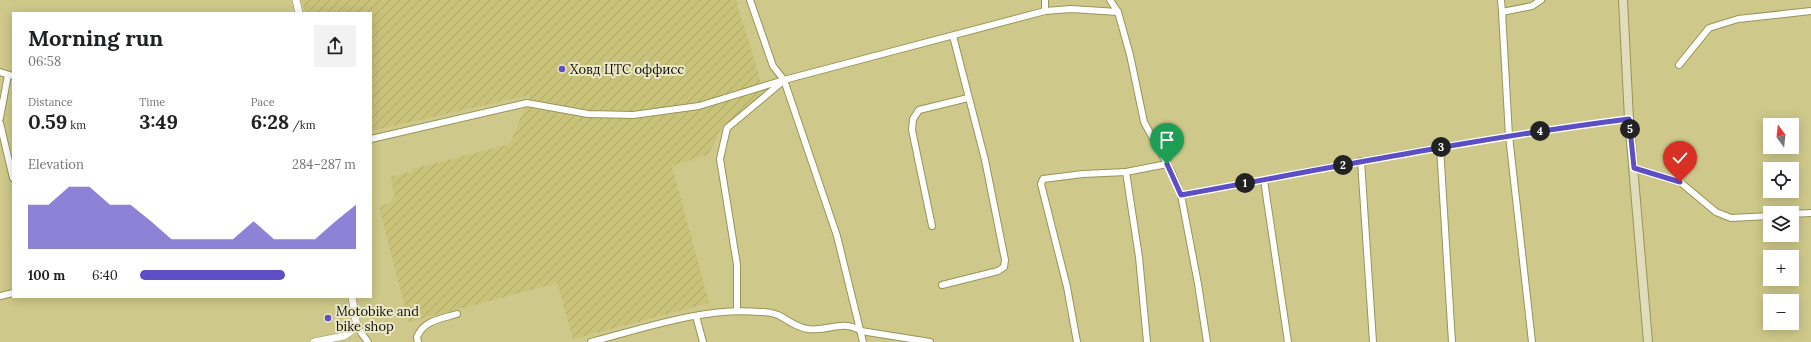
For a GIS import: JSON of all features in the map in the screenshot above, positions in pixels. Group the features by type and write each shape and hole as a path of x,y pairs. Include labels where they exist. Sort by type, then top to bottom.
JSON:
{"main road":[{"path":"1623,0 1629,119 1648,342"}],"street":[{"path":"296,0 299,12"},
{"path":"750,0 772,66 784,80 837,236 863,342"},
{"path":"1045,0 1045,12"},
{"path":"1110,0 1118,12 1130,54 1144,122 1167,164 1181,195 1198,284 1207,342"},
{"path":"1501,0 1509,136 1532,342"},
{"path":"1502,12 1532,6 1541,0"},
{"path":"372,139 527,103 588,114 633,115 699,106 784,80 1045,12 1072,9 1118,12"},
{"path":"1679,65 1708,28 1738,19 1811,11"},
{"path":"942,285 998,271 1004,267 1005,260 986,160 968,98 953,36"},
{"path":"0,72 11,75 0,118"},
{"path":"737,311 737,265 720,159 727,128 784,80"},
{"path":"932,226 915,151 912,130 913,119 919,110 968,98"},
{"path":"1181,195 1440,147 1629,119"},
{"path":"0,124 12,174"},
{"path":"1440,147 1452,342"},
{"path":"1361,162 1373,342"},
{"path":"1077,342 1067,287 1041,184 1043,179 1083,174 1126,172 1167,164"},
{"path":"1634,168 1680,182 1716,212 1731,218 1763,216"},
{"path":"1126,172 1140,257 1147,342"},
{"path":"1264,180 1288,342"},
{"path":"1799,214 1811,213"},
{"path":"0,296 12,293"},
{"path":"352,298 357,327 368,342"},
{"path":"591,342 610,340 696,316 737,311 776,314 802,328 815,330 844,325 852,326 861,331 930,342"},
{"path":"418,342 417,337 420,329 432,321 458,314"},
{"path":"696,316 703,342"},
{"path":"314,342 344,336 357,327"}],"shaded area":[{"path":"302,0 736,0 765,95 722,127 709,154 672,166 709,303 573,339 557,283 409,322 379,207 390,203 394,196 391,177 413,171 413,169 510,144 530,95 372,131 372,12 305,12"}],"place":[{"name":"Ховд ЦТС оффисс","path":"562,69"},
{"name":"Motobike and bike shop","path":"328,318"}],"route":[{"path":"1167,164 1181,195 1400,154 1579,125 1629,119 1634,168 1680,182"}]}
